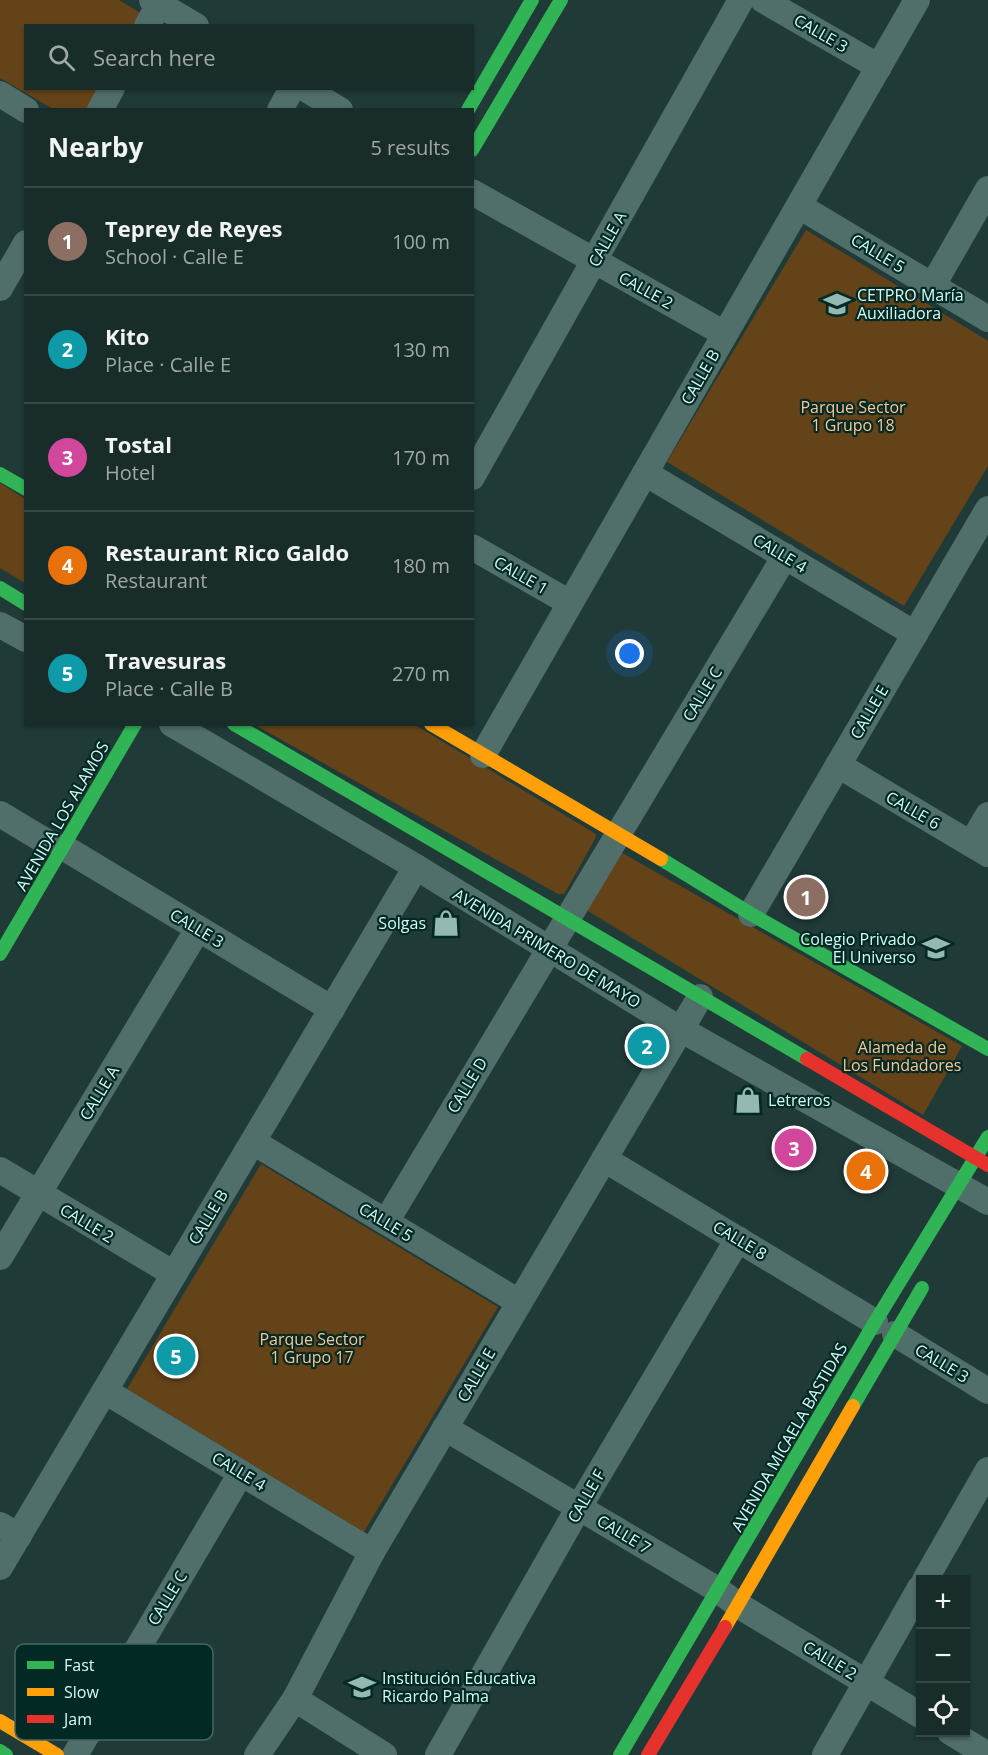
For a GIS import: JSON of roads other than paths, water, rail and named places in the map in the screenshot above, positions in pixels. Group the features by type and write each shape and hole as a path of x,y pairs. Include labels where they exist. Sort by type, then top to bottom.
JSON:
{"main road":[{"path":"469,108 532,0"},
{"path":"474,147 561,0"},
{"path":"0,474 24,488"},
{"path":"0,588 24,603"},
{"name":"AVENIDA LOS ALAMOS","path":"0,954 49,843 134,726"},
{"name":"AVENIDA PRIMERO DE MAYO","path":"237,726 988,1165"},
{"path":"434,726 751,914 988,1049"},
{"name":"AVENIDA MICAELA BASTIDAS","path":"621,1755 718,1590 885,1328 976,1192 975,1158 988,1137"},
{"name":"AVENIDA MICAELA BASTIDAS","path":"648,1755 738,1605 885,1328 929,1274"},
{"path":"0,1720 15,1729"},
{"path":"33,1740 57,1755"},
{"path":"0,1751 6,1755"}],"street":[{"name":"CALLE A","path":"474,473 741,0"},
{"name":"CALLE 3","path":"764,0 879,67"},
{"name":"CALLE B","path":"483,755 917,0"},
{"path":"153,10 191,24"},
{"path":"101,108 111,90"},
{"path":"281,108 291,90"},
{"path":"307,90 337,108"},
{"path":"0,94 24,109"},
{"path":"933,285 988,189"},
{"name":"CALLE 2","path":"474,193 725,334"},
{"name":"CALLE 5","path":"799,206 988,319"},
{"path":"10,285 24,248"},
{"name":"CALLE 4","path":"645,473 915,634"},
{"name":"CALLE E","path":"751,914 988,509"},
{"name":"CALLE 1","path":"474,548 570,603"},
{"name":"CALLE C","path":"566,919 785,556"},
{"path":"0,625 24,638"},
{"name":"AVENIDA PRIMERO DE MAYO","path":"175,726 416,867 680,1029 976,1192"},
{"name":"CALLE 6","path":"838,765 980,849"},
{"path":"0,814 49,843"},
{"path":"980,849 988,815"},
{"name":"CALLE 3","path":"49,843 332,1009"},
{"name":"CALLE B","path":"0,1567 9,1530 105,1391 416,867"},
{"name":"CALLE D","path":"386,1222 566,919"},
{"name":"CALLE A","path":"0,1257 198,929"},
{"name":"CALLE E","path":"257,1755 295,1700 372,1552 700,997"},
{"name":"CALLE 5","path":"253,1142 519,1302"},
{"name":"CALLE 8","path":"604,1159 885,1328"},
{"name":"CALLE 2","path":"0,1170 174,1275"},
{"name":"CALLE F","path":"438,1755 579,1507 738,1239"},
{"name":"CALLE 3","path":"885,1328 988,1391"},
{"name":"CALLE 4","path":"105,1391 372,1552"},
{"name":"CALLE 7","path":"445,1428 718,1590 738,1605"},
{"path":"928,1575 988,1470"},
{"name":"CALLE C","path":"141,1644 242,1473"},
{"path":"825,1755 916,1597"},
{"name":"CALLE 2","path":"738,1605 916,1711"},
{"path":"295,1700 384,1755"},
{"path":"958,1737 988,1755"},
{"name":"CALLE C","path":"75,1755 84,1740"}],"place":[{"name":"CETPRO María Auxiliadora","path":"837,304"},
{"name":"Teprey de Reyes","path":"806,897"},
{"name":"Solgas","path":"446,923"},
{"name":"Colegio Privado El Universo","path":"936,948"},
{"name":"Kito","path":"647,1046"},
{"name":"Letreros","path":"748,1100"},
{"name":"Tostal","path":"794,1148"},
{"name":"Restaurant Rico Galdo","path":"866,1171"},
{"name":"Travesuras","path":"176,1356"},
{"name":"Institución Educativa Ricardo Palma","path":"362,1687"}],"park label":[{"name":"Parque Sector 1 Grupo 18","path":"853,416"},
{"name":"Alameda de Los Fundadores","path":"902,1056"},
{"name":"Parque Sector 1 Grupo 17","path":"312,1348"}]}
